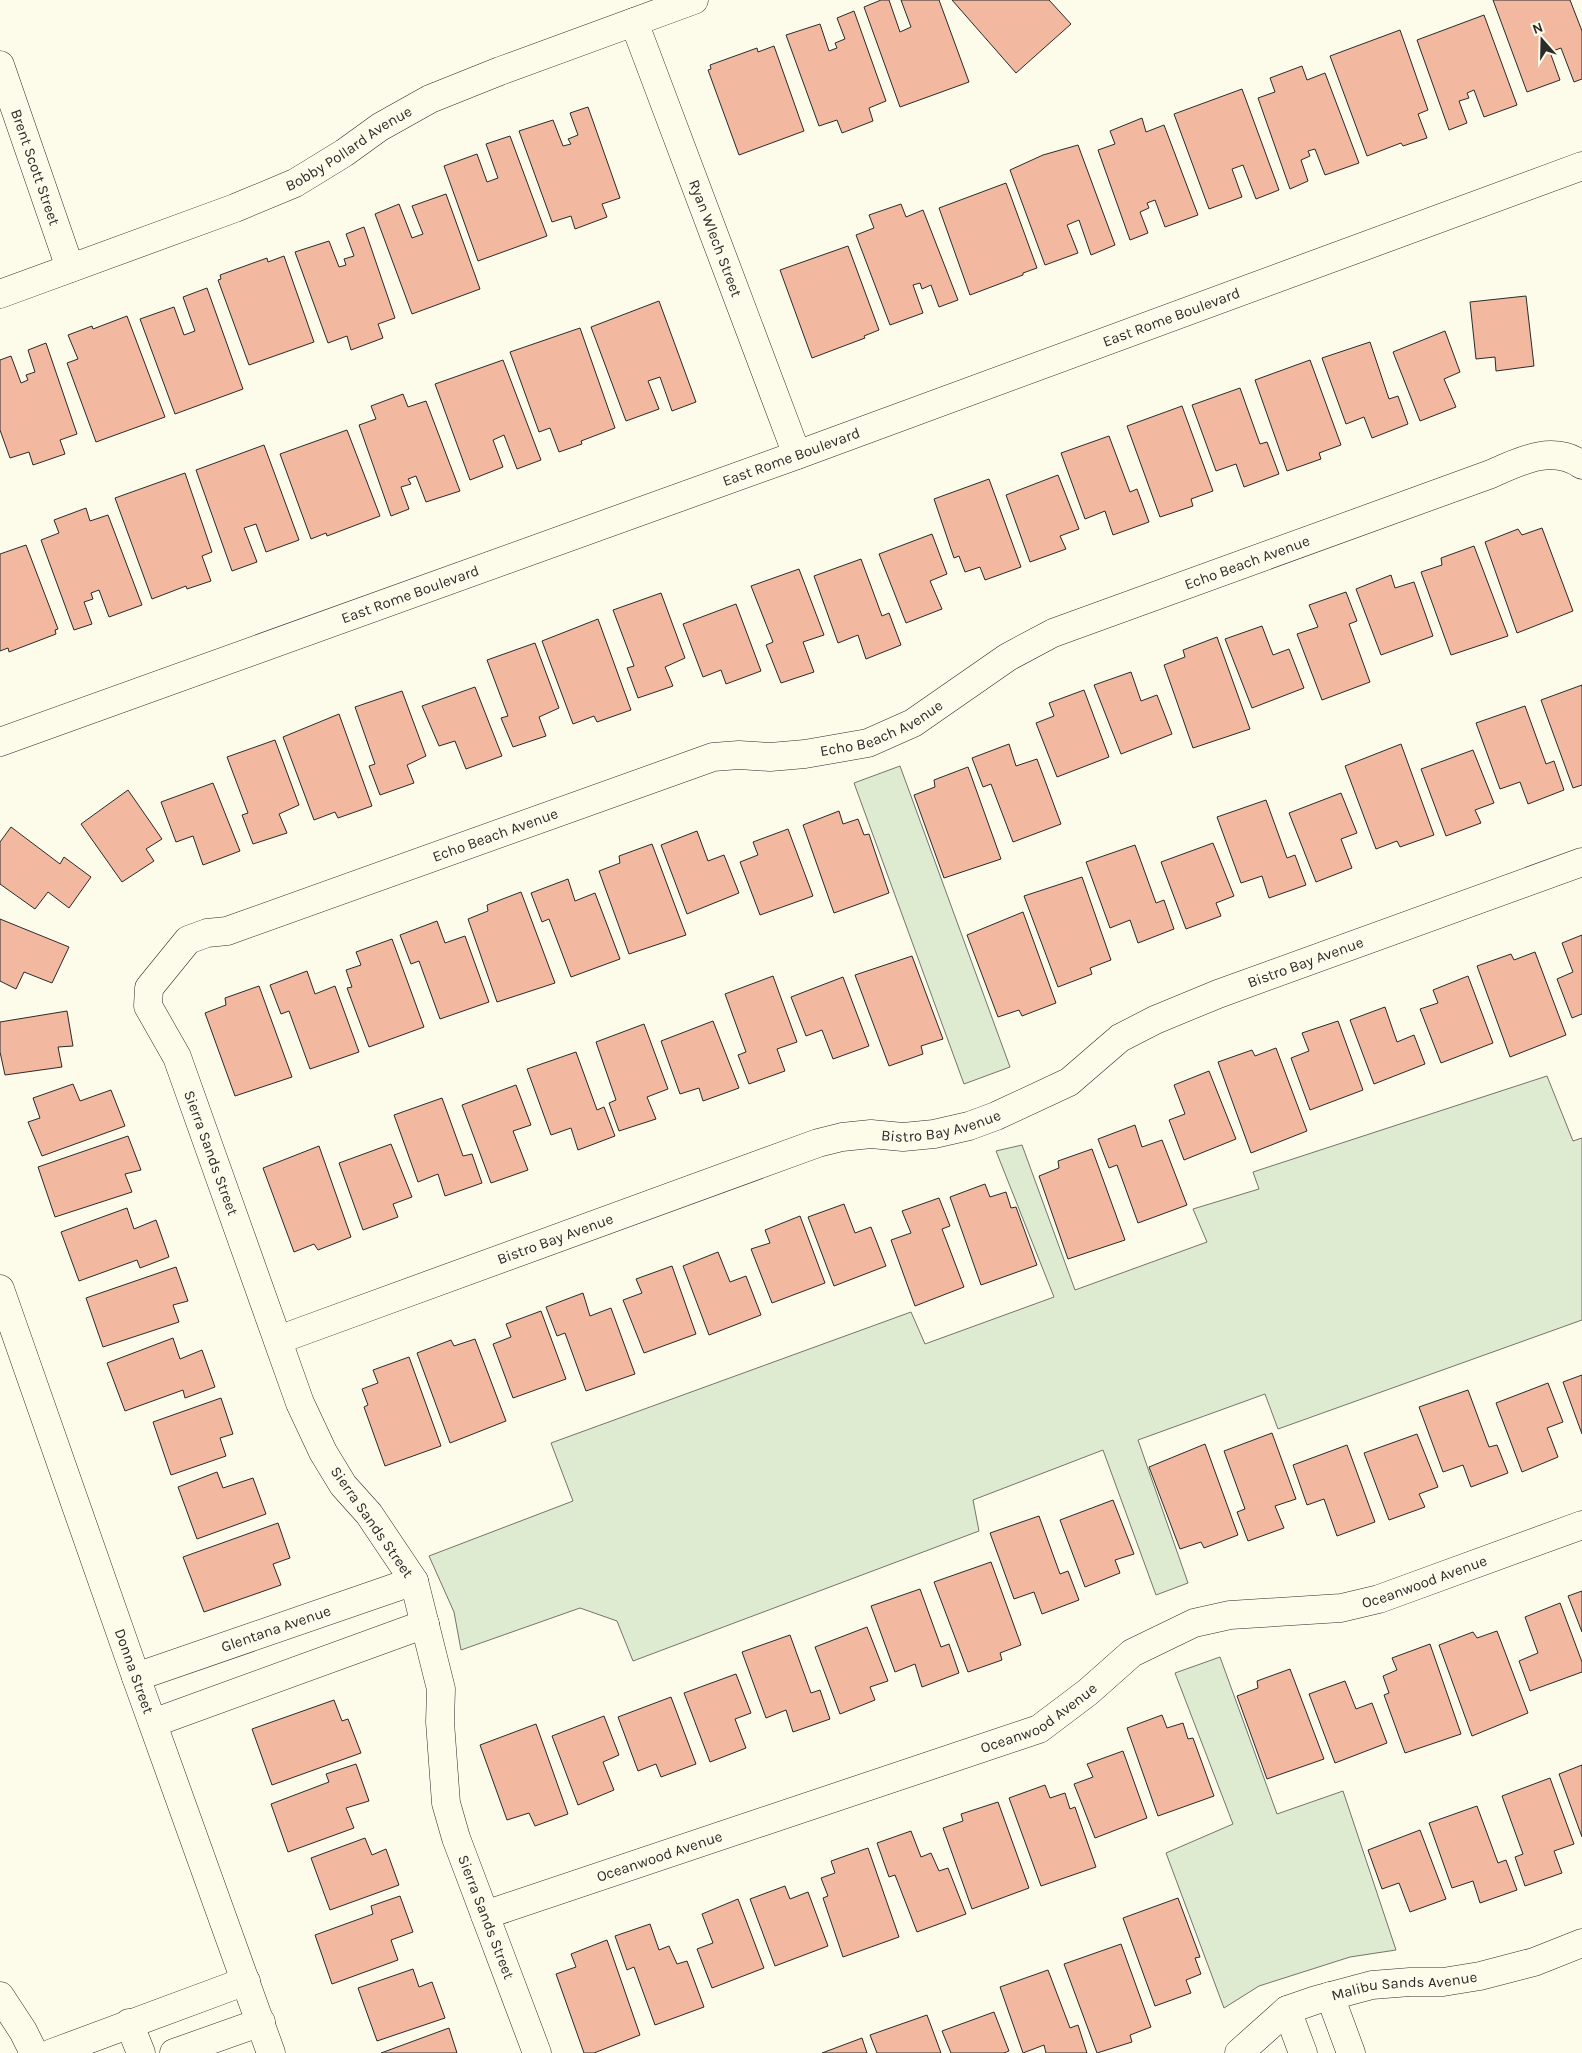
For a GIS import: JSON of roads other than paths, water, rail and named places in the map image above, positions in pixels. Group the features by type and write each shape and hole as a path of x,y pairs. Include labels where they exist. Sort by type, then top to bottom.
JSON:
{"street":[{"name":"Bobby Pollard Avenue","path":"0,294 235,208 295,183 344,153 380,127 430,98 694,0"},
{"name":"Ryan Wlech Street","path":"634,22 797,455"},
{"name":"Brent Scott Street","path":"0,65 70,268"},
{"name":"East Rome Boulevard","path":"0,742 797,455 1582,166"},
{"name":"Echo Beach Avenue","path":"174,955 188,940 197,936 227,931 713,756 770,757 805,754 868,743 913,722 1008,657 1053,633 1491,474 1524,459 1551,454 1578,462"},
{"name":"Bistro Bay Avenue","path":"278,1340 818,1143 842,1137 871,1134 903,1137 934,1134 969,1126 996,1116 1069,1082 1120,1038 1155,1020 1218,994 1582,862"},
{"name":"Sierra Sands Street","path":"174,955 149,988 148,1006 177,1057 300,1403 323,1452 343,1485 370,1514 414,1581 441,1689 440,1722 446,1803 456,1838 537,2053"},
{"name":"Donna Street","path":"0,1289 136,1677 271,2053"},
{"name":"Oceanwood Avenue","path":"485,1914 1039,1729 1076,1702 1132,1653 1194,1623 1230,1615 1341,1608 1379,1599 1582,1526"},
{"name":"Glentana Avenue","path":"136,1677 414,1581"},
{"path":"153,1723 425,1624"},
{"name":"Malibu Sands Avenue","path":"1239,2053 1287,2010 1330,1996 1372,1985 1443,1982 1480,1976 1534,1962 1582,1944"},
{"path":"52,2053 246,1982"},
{"path":"0,1996 23,2031 34,2053"},
{"path":"1330,1996 1351,2053"},
{"path":"1287,2010 1303,2053"},
{"path":"174,2053 261,2022"},
{"path":"129,2024 140,2053"}]}
